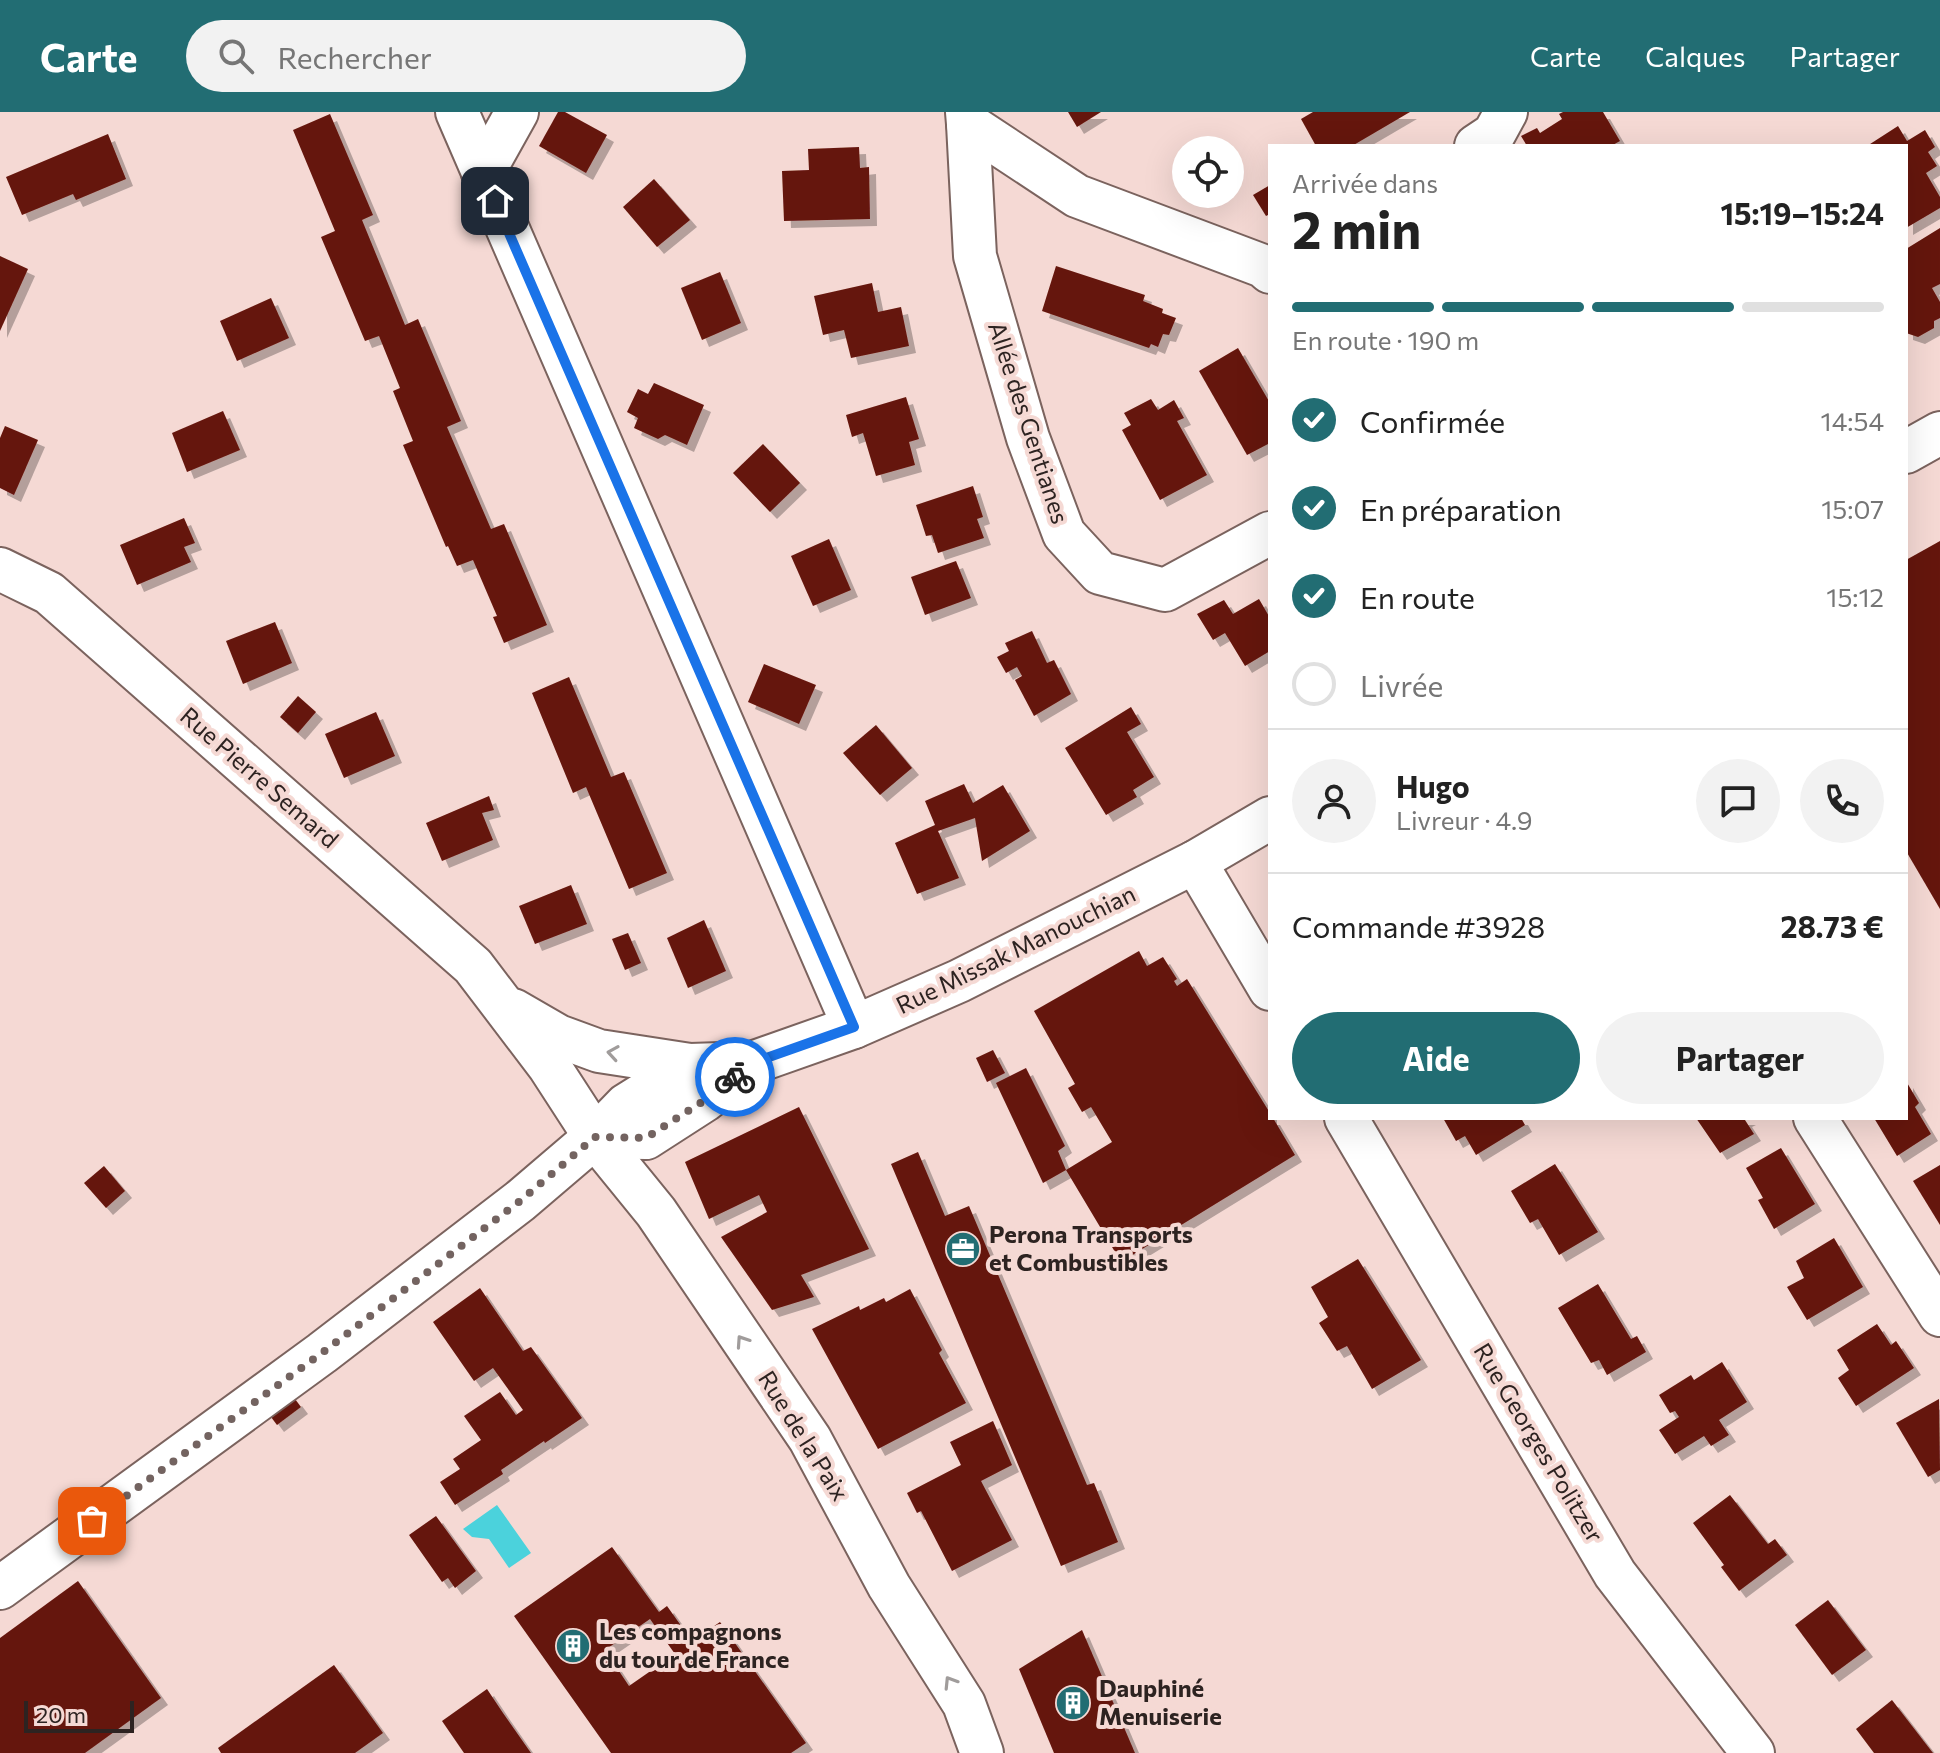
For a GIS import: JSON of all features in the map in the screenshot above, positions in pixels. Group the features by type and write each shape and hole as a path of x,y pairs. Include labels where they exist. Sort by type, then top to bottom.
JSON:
{"street":[{"path":"457,112 854,1027"},
{"path":"483,173 517,112"},
{"path":"1479,144 1494,134 1506,112"},
{"path":"968,118 1077,196 1268,267"},
{"name":"Allée des Gentianes","path":"968,118 975,256 1028,438 1064,534 1100,573 1165,590 1268,534"},
{"path":"1908,451 1940,433"},
{"name":"Rue Pierre Semard","path":"0,569 49,593 473,966 549,1066 595,1137"},
{"name":"Rue Missak Manouchian","path":"690,1065 752,1063 854,1027 959,981 1195,862 1268,819"},
{"path":"1195,862 1268,986"},
{"name":"Rue Pierre Semard","path":"504,1005 558,1036 599,1051 690,1065"},
{"name":"Rue Missak Manouchian","path":"595,1137 646,1138 705,1100 752,1063"},
{"path":"0,1588 322,1353 520,1201 595,1137 626,1105 690,1065"},
{"name":"Rue Georges Politzer","path":"1347,1120 1615,1574 1753,1753"},
{"path":"1816,1120 1940,1315"},
{"name":"Rue de la Paix","path":"595,1137 656,1212 810,1439 889,1586 964,1704 982,1753"}],"water":[{"path":"497,1505 531,1553 509,1568 489,1539 472,1537 463,1529"}],"building":[{"path":"558,112 565,112 607,135 586,173 539,146"},
{"path":"1068,112 1101,112 1077,127"},
{"path":"1313,112 1410,112 1355,144 1315,144 1301,119"},
{"path":"1603,112 1620,141 1615,144 1526,144 1521,136 1537,128 1540,133 1562,119 1559,114"},
{"path":"330,114 373,215 362,220 405,325 418,319 461,421 447,427 491,529 504,524 547,625 504,643 493,617 497,616 473,560 457,566 446,547 403,445 413,441 393,391 400,388 379,336 365,341 321,237 335,231 293,130"},
{"path":"1898,126 1907,141 1925,130 1935,147 1928,152 1937,166 1926,173 1940,197 1940,208 1908,227 1908,144 1870,144"},
{"path":"108,134 126,179 76,200 73,194 22,215 6,177"},
{"path":"859,147 860,168 869,167 870,219 784,221 782,171 809,170 808,149"},
{"path":"654,179 690,220 657,247 623,207"},
{"path":"1268,186 1268,215 1266,216 1253,195"},
{"path":"1940,228 1940,284 1932,288 1940,302 1940,318 1934,321 1934,328 1918,337 1908,334 1908,248"},
{"path":"0,256 28,269 0,331"},
{"path":"1056,266 1145,295 1143,301 1176,318 1169,335 1163,334 1158,347 1151,344 1149,348 1042,311"},
{"path":"720,272 741,323 702,340 681,288"},
{"path":"872,283 878,312 901,307 909,346 851,358 844,330 823,335 814,296"},
{"path":"271,298 289,338 237,361 220,321"},
{"path":"1238,348 1268,400 1268,444 1247,455 1199,371"},
{"path":"654,383 704,405 687,445 665,435 658,439 634,428 638,418 627,412 638,389 648,394"},
{"path":"906,397 919,439 909,442 915,465 876,476 863,433 852,437 846,415"},
{"path":"1151,399 1158,410 1174,400 1184,418 1177,421 1207,475 1160,500 1122,430 1131,425 1124,413"},
{"path":"223,411 240,450 187,472 172,433"},
{"path":"5,426 38,440 14,495 0,488 0,438"},
{"path":"763,444 800,483 770,512 733,473"},
{"path":"973,486 983,517 977,519 984,538 938,553 932,535 926,536 916,505"},
{"path":"184,518 195,543 184,547 191,562 137,585 120,545"},
{"path":"829,539 851,590 813,606 791,556"},
{"path":"1940,541 1940,909 1908,854 1908,559"},
{"path":"956,561 971,598 925,615 911,577"},
{"path":"1259,599 1268,615 1268,652 1245,666 1225,633 1213,640 1197,614 1224,600 1233,614"},
{"path":"275,622 292,663 243,684 226,641"},
{"path":"1032,631 1047,663 1054,660 1071,694 1034,716 1015,680 1022,676 1017,667 1006,673 997,657 1009,651 1005,643"},
{"path":"764,664 816,685 799,724 748,702"},
{"path":"569,677 611,777 624,772 667,873 629,889 586,787 573,793 532,693"},
{"path":"298,696 316,712 298,733 280,717"},
{"path":"1131,707 1141,724 1127,732 1154,777 1133,790 1137,797 1106,815 1065,748"},
{"path":"376,712 395,756 344,778 325,734"},
{"path":"876,725 912,768 880,795 843,753"},
{"path":"964,784 973,803 1003,785 1030,831 982,861 975,818 938,831 959,878 917,894 895,843 935,825 925,801"},
{"path":"489,796 494,810 482,813 493,840 442,861 426,823"},
{"path":"571,885 587,924 535,944 519,906"},
{"path":"704,920 726,971 688,988 667,938"},
{"path":"628,933 641,963 625,970 612,939"},
{"path":"1139,951 1147,966 1163,957 1177,979 1174,981 1177,986 1187,979 1268,1110 1268,1120 1274,1120 1295,1155 1121,1262 1066,1170 1112,1142 1091,1107 1082,1112 1068,1088 1075,1084 1034,1011"},
{"path":"993,1050 1005,1073 987,1082 976,1058"},
{"path":"1026,1068 1065,1146 1058,1151 1066,1170 1043,1183 996,1083"},
{"path":"1908,1084 1919,1103 1915,1107 1931,1134 1897,1156 1875,1120 1908,1120"},
{"path":"799,1107 869,1249 801,1275 814,1297 772,1310 721,1237 767,1212 759,1195 709,1219 685,1162"},
{"path":"1444,1120 1522,1120 1525,1125 1476,1155 1465,1136 1456,1141"},
{"path":"1697,1120 1745,1120 1754,1134 1720,1153"},
{"path":"1781,1148 1815,1204 1774,1229 1758,1200 1763,1198 1746,1168"},
{"path":"918,1152 945,1216 969,1206 1087,1485 1094,1483 1118,1542 1061,1566 891,1164"},
{"path":"1555,1164 1598,1232 1559,1255 1538,1219 1530,1223 1511,1191"},
{"path":"1940,1165 1940,1225 1913,1181"},
{"path":"104,1166 125,1191 106,1208 84,1183"},
{"path":"1834,1238 1863,1287 1807,1320 1787,1287 1804,1278 1796,1261"},
{"path":"1358,1259 1421,1360 1372,1389 1347,1346 1337,1351 1319,1323 1328,1317 1311,1287"},
{"path":"1598,1284 1631,1339 1637,1336 1646,1352 1607,1375 1599,1360 1591,1363 1558,1308"},
{"path":"480,1288 523,1351 531,1347 582,1418 501,1470 503,1474 455,1505 440,1482 460,1469 453,1459 481,1440 464,1416 500,1392 516,1415 523,1410 493,1368 474,1381 433,1322"},
{"path":"910,1289 966,1403 878,1449 812,1329 859,1306 860,1310 884,1298 886,1302"},
{"path":"1877,1324 1891,1345 1896,1341 1914,1368 1856,1406 1838,1378 1849,1370 1837,1350"},
{"path":"1722,1362 1747,1402 1719,1420 1729,1435 1711,1446 1704,1436 1675,1454 1659,1430 1679,1417 1675,1411 1670,1413 1659,1395 1691,1375 1694,1380"},
{"path":"295,1399 301,1407 277,1425 271,1417"},
{"path":"1939,1399 1940,1470 1928,1477 1896,1423"},
{"path":"993,1421 1012,1465 981,1481 1012,1540 952,1571 921,1511 917,1513 907,1493 961,1465 950,1442"},
{"path":"1730,1495 1768,1544 1775,1539 1787,1555 1739,1591 1693,1523"},
{"path":"436,1516 476,1571 455,1588 448,1578 442,1582 409,1535"},
{"name":"Les compagnons du tour de France","path":"612,1547 659,1612 667,1606 692,1641 720,1622 806,1743 791,1753 611,1753 514,1616","holes":["650,1619 675,1654 629,1686 605,1650"]},
{"path":"78,1581 161,1698 85,1753 0,1753 0,1638"},
{"path":"1828,1600 1866,1650 1832,1675 1795,1625"},
{"name":"Dauphiné Menuiserie","path":"1082,1630 1135,1753 1054,1753 1019,1669"},
{"path":"334,1665 383,1733 355,1753 221,1753 218,1748"},
{"path":"487,1689 531,1753 464,1753 442,1721"},
{"path":"1892,1700 1933,1753 1874,1753 1856,1729"}],"way so far":[{"path":"92,1521 322,1353 520,1201 595,1137 646,1138 735,1077"}],"place":[{"name":"Perona Transports et Combustibles","path":"963,1249"},
{"name":"Les compagnons du tour de France","path":"573,1646"},
{"name":"Dauphiné Menuiserie","path":"1073,1703"}],"route":[{"path":"495,201 854,1027 752,1063 735,1077"}]}
